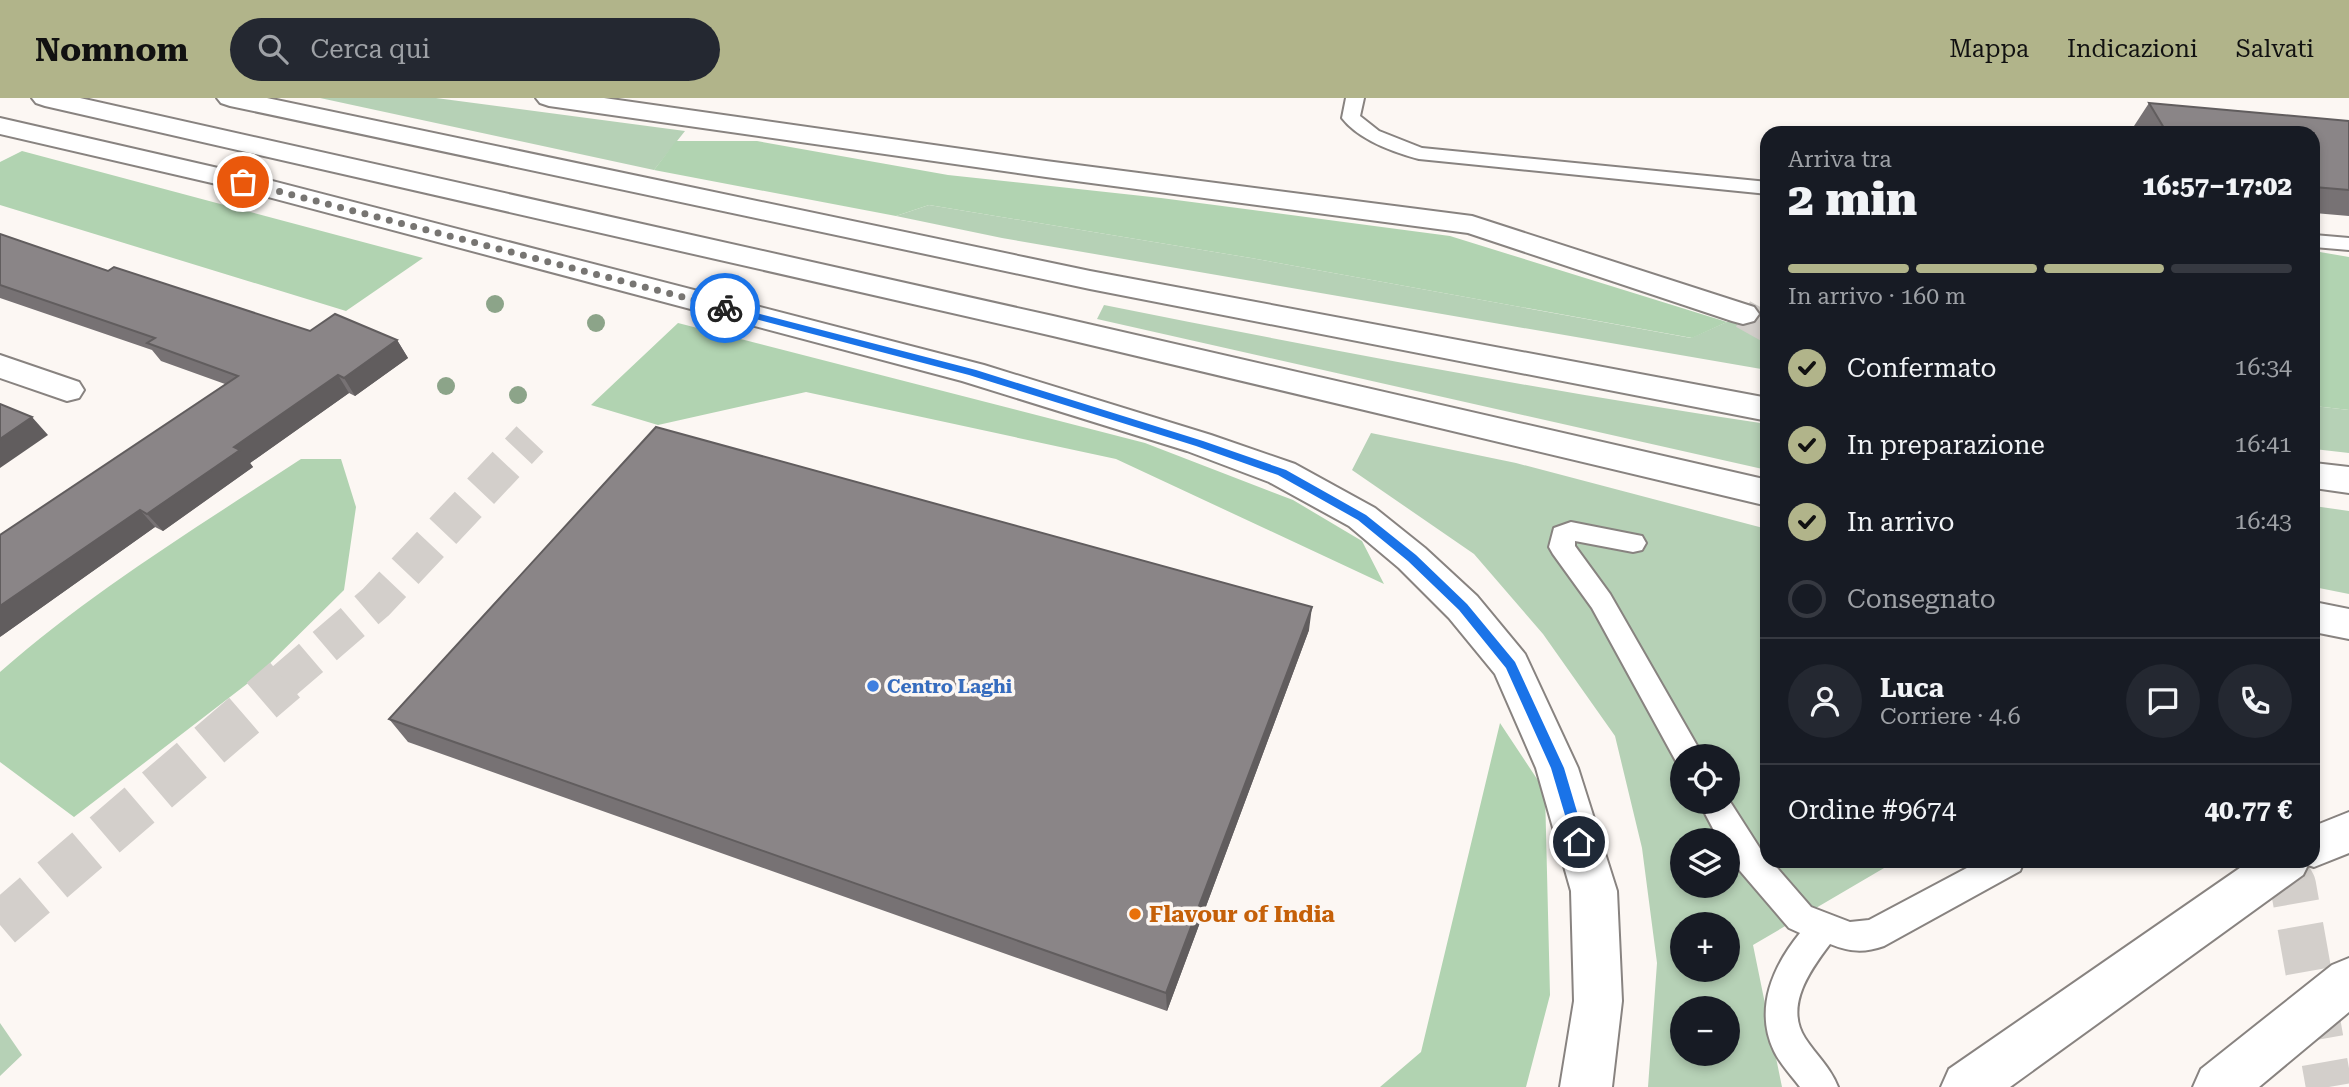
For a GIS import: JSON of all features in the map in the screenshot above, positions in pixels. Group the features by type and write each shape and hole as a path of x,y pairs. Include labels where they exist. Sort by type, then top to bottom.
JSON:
{"main road":[{"path":"45,98 1054,326 1760,490"},
{"path":"230,98 1090,280 1760,408"},
{"path":"549,98 1060,171 1472,225 1743,314"},
{"path":"0,127 243,182 972,373 1199,443 1282,473 1362,517 1412,558 1463,607 1511,665 1557,768 1594,891 1598,1001 1586,1087"},
{"path":"0,366 67,390"},
{"path":"2320,477 2349,480"},
{"path":"2320,618 2349,624"},
{"path":"2320,844 2349,832"},
{"path":"1967,1087 2277,868"},
{"path":"2219,1087 2349,982"}],"lane":[{"path":"1355,98 1351,118 1373,135 1419,153 1760,187"},
{"path":"2320,242 2349,244"},
{"path":"1633,542 1571,531 1563,536 1562,547 1601,601 1681,744"},
{"path":"1721,814 1740,848 1800,918 1850,937 1873,935 1996,868"},
{"path":"1821,1087 1787,1042 1781,1008 1792,968 1824,927"}],"green space":[{"path":"320,98 436,98 685,131 654,170"},
{"path":"676,141 757,141 948,175 1161,198 1450,236 1727,322 1692,338 1251,258 929,205 896,216 654,170"},
{"path":"22,151 423,258 346,311 0,205 0,162"},
{"path":"929,205 1251,258 1691,338 1760,307 1760,369 1002,238 896,216"},
{"path":"2320,252 2349,257 2349,410 2320,407"},
{"path":"1104,305 1435,369 1760,423 1760,468 1097,319"},
{"path":"678,323 1145,443 1293,500 1362,541 1384,584 1116,459 806,392 658,425 591,405"},
{"path":"2320,407 2349,410 2349,453 2320,450"},
{"path":"1371,433 1516,463 1760,527 1760,868 1884,868 1753,945 1782,1087 1648,1087 1657,963 1642,848 1615,736 1543,634 1474,554 1352,470"},
{"path":"301,459 341,459 356,507 344,590 256,677 74,817 0,762 0,672 35,642 109,587"},
{"path":"2320,507 2349,511 2349,594 2320,588"},
{"path":"1500,723 1545,791 1550,995 1526,1087 1380,1087 1421,1052"},
{"path":"0,1023 22,1055 0,1076"}],"building":[{"path":"2149,103 2349,121 2349,190 2320,188 2320,126 2163,126"},
{"path":"0,234 108,271 114,267 310,331 335,314 397,340 344,378 338,375 234,447 240,450 147,514 140,510 0,606 0,535 238,376 147,343 155,338 0,285"},
{"path":"0,404 32,417 0,439"},
{"name":"Centro Laghi","path":"656,427 1312,607 1166,993 389,719"}],"tunnel":[{"path":"1743,314 1760,324"},
{"path":"283,682 376,602 530,439"},
{"path":"0,925 285,680"},
{"path":"2284,868 2293,885 2329,1087"}],"way so far":[{"path":"243,182 725,308"}],"place":[{"name":"Centro Laghi","path":"873,686"},
{"name":"Flavour of India","path":"1135,914"}],"route":[{"path":"725,308 972,373 1199,443 1282,473 1362,517 1412,558 1463,607 1511,665 1557,768 1579,842"}]}
